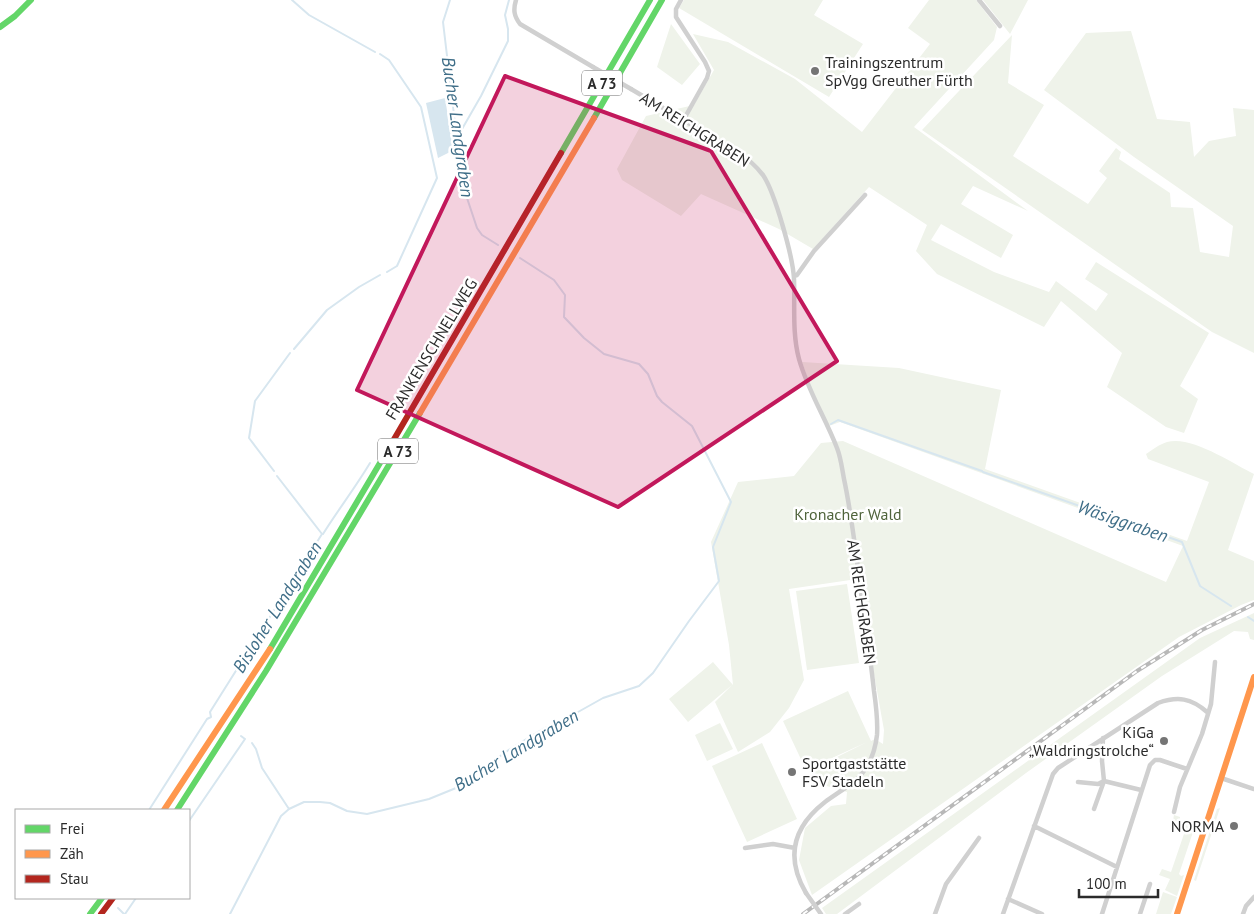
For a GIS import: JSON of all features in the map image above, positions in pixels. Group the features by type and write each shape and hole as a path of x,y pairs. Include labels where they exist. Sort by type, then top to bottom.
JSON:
{"main road":[{"path":"0,27 15,16 31,0"},
{"name":"FRANKENSCHNELLWEG","path":"165,809 284,626 650,0"},
{"name":"FRANKENSCHNELLWEG","path":"177,809 217,751 292,631 662,0"},
{"path":"1177,914 1254,677"},
{"path":"90,914 101,899"},
{"path":"101,914 112,899"}],"street":[{"name":"AM REICHGRABEN","path":"516,0 514,9 520,24 684,119 749,160 764,176 777,208 794,276 795,336 798,357 807,385 837,448 848,501 877,717 875,751 865,770 857,779 825,802 806,820 799,831 795,848"},
{"path":"682,0 676,9 676,17 709,71 684,119"},
{"path":"979,0 1000,26"},
{"path":"794,276 797,275 814,251 865,195"},
{"path":"1174,812 1211,704 1215,662"},
{"path":"1003,914 1053,774 1058,768 1158,703 1170,699 1182,699 1197,703 1207,712"},
{"path":"1094,809 1104,782 1102,761 1103,738"},
{"path":"1102,914 1150,765 1155,760 1160,760 1187,770"},
{"path":"1221,778 1254,789"},
{"path":"1078,782 1098,784 1104,782 1141,790"},
{"path":"1034,826 1117,867"},
{"path":"935,914 946,884 979,838"},
{"path":"745,848 773,844 795,848 796,870 799,882 821,914"},
{"path":"1140,914 1150,884"},
{"path":"1243,914 1246,906 1254,897"},
{"path":"1008,899 1042,914"},
{"path":"845,914 859,904"}],"highlighted area":[{"path":"505,76 711,151 837,361 618,507 357,390"}],"green space":[{"name":"Trainingszentrum SpVgg Greuther Fürth","path":"684,0 823,0 814,15 863,44 829,97 679,8"},
{"path":"929,0 976,0 997,27 994,40 914,127 1028,211 973,186 961,204 1013,235 1001,258 941,224 931,240 994,272 1049,292 1056,281 1096,311 1108,294 1085,279 1096,262 1209,333 1180,386 1198,399 1184,433 1166,427 1107,387 1122,353 1061,301 1044,327 937,274 916,251 927,225 869,187 813,249 779,229 701,194 681,216 622,180 617,169 646,116 694,105 714,70 693,34 728,42 795,79 862,132 930,44 908,28"},
{"path":"983,0 1028,0 1010,34"},
{"path":"671,24 700,64 682,85 657,67"},
{"path":"1131,31 1157,119 1190,122 1194,157 1209,141 1236,136 1233,108 1254,110 1254,353 1212,332 922,130 1012,35 1008,83 1044,105 1013,156 1088,204 1107,178 1099,171 1116,148 1121,152 1119,159 1170,193 1171,207 1193,208 1200,252 1229,257 1233,226 1134,157 1044,90 1086,33"},
{"name":"Kronacher Wald","path":"802,362 899,368 1001,390 985,469 1187,541 1209,482 1148,459 1146,454 1167,442 1188,442 1211,451 1254,474 1228,550 1254,561 1254,600 1179,637 812,895 799,860 805,828 831,806 846,804 847,792 820,784 809,771 867,742 806,770 783,721 848,691 871,741 875,739 883,744 884,730 857,579 789,589 804,680 789,708 770,732 738,752 715,702 732,685 688,722 669,699 713,662 733,685 729,645 711,542 738,482 794,476 821,443 843,441 1166,582 1183,546 840,422 829,426 813,393"},
{"path":"847,584 859,663 807,670 796,591"},
{"path":"1254,613 1254,640 1250,639 1248,632 1234,631 1162,676 1026,773 837,914 826,914 822,908 1200,638"},
{"path":"720,723 733,749 707,761 695,735"},
{"path":"762,743 797,819 747,842 712,766"},
{"path":"1220,808 1196,881 1194,880 1217,809"},
{"path":"1174,815 1180,817 1180,823 1191,827 1193,832 1179,874 1181,876 1184,875 1177,896 1165,890 1170,879 1159,875 1162,869 1171,872 1186,828 1175,825 1174,827 1172,825"},
{"path":"1163,892 1177,897 1171,914 1156,914"}],"shaded area":[{"path":"445,98 453,148 438,158 426,103"}],"waterway":[{"name":"Bisloher Landgraben","path":"292,0 309,15 375,52"},
{"name":"Bucher Landgraben","path":"450,0 443,22 459,157 467,198 477,228 482,235 498,245"},
{"path":"458,136 481,96 508,41 505,15 509,0"},
{"name":"Bisloher Landgraben","path":"380,54 389,60 421,107 437,178 397,266 387,272"},
{"name":"Bucher Landgraben","path":"230,914 281,816 289,809 304,802 320,802 330,803 347,811 367,814 429,799 456,788 510,749 543,729 562,721 603,698 639,686 653,673 719,581 713,547 731,502 692,426 662,402 657,396 648,374 639,364 604,354 584,338 564,317 565,295 554,280 520,258"},
{"name":"Bisloher Landgraben","path":"294,349 327,310 359,287 380,275"},
{"name":"Bisloher Landgraben","path":"274,471 249,438 255,401 290,353"},
{"name":"Wäsiggraben","path":"831,424 838,420 982,471"},
{"path":"323,534 370,463"},
{"name":"Wäsiggraben","path":"983,472 1182,542 1200,586 1231,606"},
{"name":"Bisloher Landgraben","path":"150,809 207,719 211,717 210,712 322,534 277,476"},
{"name":"Wäsiggraben","path":"1248,617 1254,621"},
{"path":"190,820 245,739 241,736"},
{"name":"Bisloher Landgraben","path":"252,743 262,768 289,809"},
{"path":"125,914 135,899"},
{"path":"118,908 124,914"}],"railway":[{"path":"803,914 1137,671 1202,630 1254,604"}],"traffic: fast":[{"path":"0,27 15,16 31,0"},
{"path":"561,153 650,0"},
{"path":"594,118 662,0"},
{"path":"178,809 266,671 420,413"},
{"path":"270,649 393,441"},
{"path":"90,914 101,899"}],"traffic: slow":[{"path":"420,413 594,118"},
{"path":"165,809 270,649"},
{"path":"1177,914 1254,677"}],"traffic: jam":[{"path":"393,441 561,153"},
{"path":"101,914 112,899"}],"place":[{"name":"Trainingszentrum SpVgg Greuther Fürth","path":"815,71"},
{"name":"KiGa „Waldringstrolche“","path":"1164,741"},
{"name":"Sportgaststätte FSV Stadeln","path":"792,772"},
{"name":"NORMA","path":"1234,826"}]}
